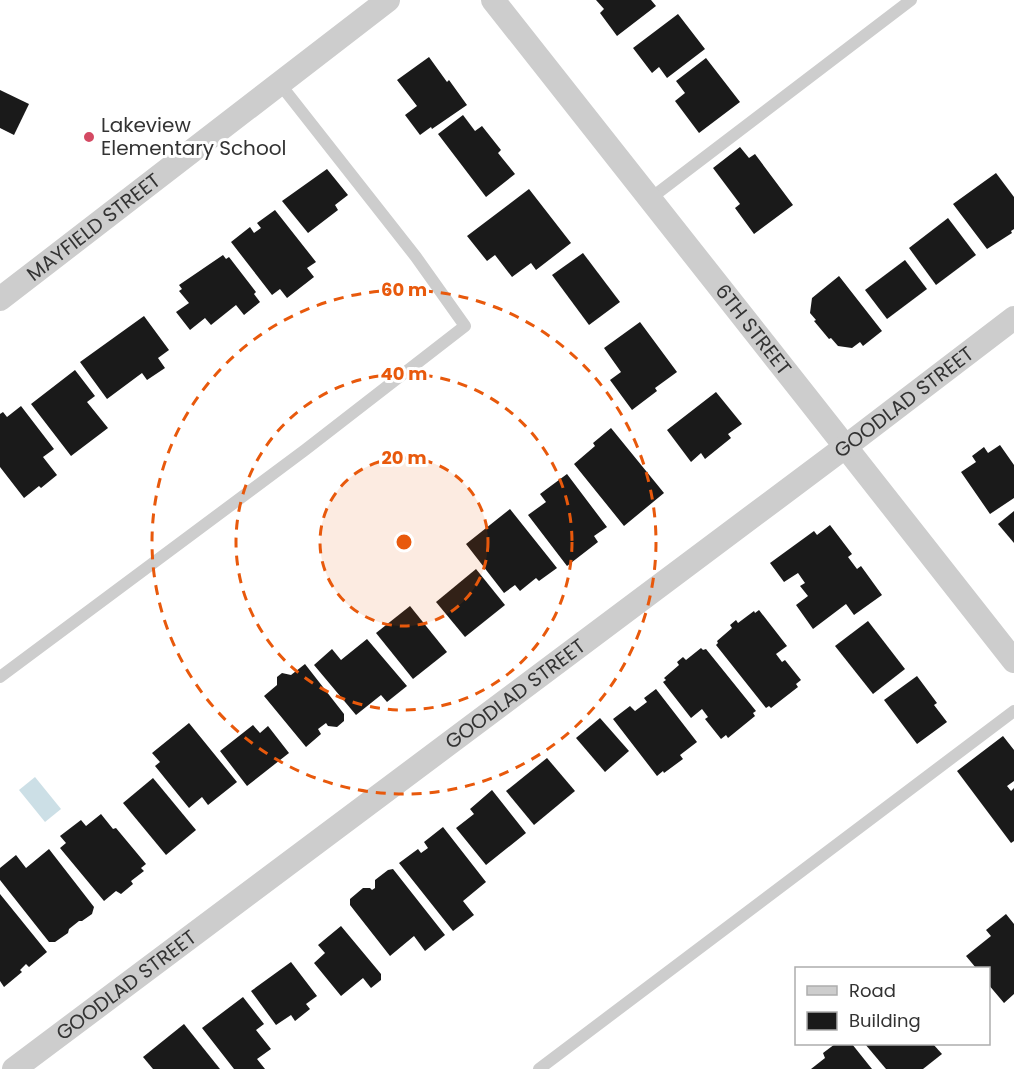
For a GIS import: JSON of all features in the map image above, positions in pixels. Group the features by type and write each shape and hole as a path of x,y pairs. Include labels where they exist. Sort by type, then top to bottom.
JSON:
{"street":[{"name":"MAYFIELD STREET","path":"0,299 388,0"},
{"name":"6TH STREET","path":"493,0 1014,661"},
{"name":"GOODLAD STREET","path":"14,1069 1014,318"}],"lane":[{"path":"651,198 911,0"},
{"path":"0,677 305,450 465,326 416,257 280,84"},
{"path":"539,1069 1014,711"}],"shaded area":[{"path":"35,777 61,809 45,822 19,790"}],"building":[{"path":"596,0 651,0 656,6 617,36 600,13 604,9"},
{"path":"678,14 705,49 667,78 659,67 652,73 633,48"},
{"path":"429,57 467,105 420,135 405,115 417,106 397,80"},
{"path":"706,58 740,102 699,133 675,101 685,93 676,81"},
{"path":"0,90 29,104 14,135 0,128"},
{"path":"463,115 475,131 482,126 501,150 498,153 515,174 486,197 438,134"},
{"path":"740,147 749,158 755,154 793,205 754,234 735,208 740,204 713,168"},
{"path":"327,169 348,195 335,205 338,210 308,233 282,201"},
{"path":"996,173 1014,197 1014,229 1012,233 987,249 953,204"},
{"path":"529,189 571,243 536,270 531,263 512,277 495,255 487,261 467,236"},
{"path":"275,210 316,262 307,268 314,277 287,298 280,289 272,295 231,242 250,227 254,233 261,228 257,223"},
{"path":"948,218 976,255 936,285 909,248"},
{"path":"583,253 620,302 589,325 552,275"},
{"path":"223,255 226,259 229,257 256,292 254,294 260,302 244,315 236,305 211,325 205,318 190,330 176,312 189,303 179,291 182,289 179,285"},
{"path":"905,260 927,289 887,319 865,290"},
{"path":"839,276 882,331 863,346 860,342 852,348 838,346 831,338 829,339 810,313 812,298"},
{"path":"144,316 169,350 158,358 165,368 147,380 142,373 107,399 80,362"},
{"path":"640,322 677,372 655,388 657,391 632,410 610,380 621,372 604,348"},
{"path":"75,370 95,396 87,402 108,428 71,456 31,404"},
{"path":"716,392 742,424 728,434 731,438 705,459 701,453 691,462 667,430"},
{"path":"21,406 54,449 43,457 57,475 24,498 0,467 0,414 3,412 7,417"},
{"path":"611,428 664,493 624,526 574,464 595,446 593,443"},
{"path":"1000,445 1014,465 1014,498 990,514 961,472 976,462 972,456 984,447 988,453"},
{"path":"567,474 607,527 594,536 598,542 567,566 528,515 546,502 540,494"},
{"path":"510,509 557,568 539,581 536,578 520,591 515,585 504,593 466,544"},
{"path":"1014,511 1014,543 998,524"},
{"path":"830,525 852,554 848,557 857,569 861,566 882,595 854,615 846,604 813,629 796,605 808,596 800,586 805,583 798,573 784,582 770,563 814,531 817,535"},
{"path":"476,569 505,605 465,637 436,602"},
{"path":"410,606 447,652 413,679 376,633"},
{"path":"759,610 787,646 776,654 782,662 785,660 801,680 796,684 798,687 771,708 769,706 766,708 716,645 717,641 732,628 730,625 736,620 738,623"},
{"path":"868,621 905,669 873,694 835,646"},
{"path":"367,639 407,686 387,702 381,695 356,715 314,665 332,649 341,660"},
{"path":"701,648 706,649 756,711 753,713 755,716 728,738 726,735 721,739 705,719 708,717 702,709 691,718 663,682 666,680 664,678 679,665 677,662 683,657 686,660"},
{"path":"305,664 344,714 344,721 337,727 328,726 326,723 318,729 321,734 306,747 264,696 277,685 277,677 282,673 291,675"},
{"path":"917,676 937,703 934,705 947,722 917,744 884,700"},
{"path":"656,689 697,742 680,755 683,759 657,776 613,719 630,706 635,711 647,702 644,698"},
{"path":"600,718 629,751 605,772 576,738"},
{"path":"189,723 237,782 208,805 202,797 189,808 155,766 160,762 152,753"},
{"path":"253,725 260,733 268,726 289,753 247,786 220,751"},
{"path":"1003,736 1014,750 1014,781 1007,786 1011,791 1014,788 1014,841 1011,843 957,771"},
{"path":"547,758 575,791 534,825 506,791"},
{"path":"153,778 196,830 166,855 123,803"},
{"path":"492,790 526,833 486,865 456,828 474,814 470,809"},
{"path":"101,814 146,864 141,868 144,871 131,881 133,884 121,894 116,891 104,901 60,848 66,843 60,836 81,820 86,826"},
{"path":"443,827 486,882 463,901 474,915 453,931 399,863 418,849 421,853 428,848 424,842"},
{"path":"49,849 94,907 92,914 79,921 55,942 49,942 0,880 0,868 16,855 26,868"},
{"path":"393,869 445,935 425,951 414,936 390,956 350,905 350,899 363,888 372,890 375,888 375,880"},
{"path":"0,894 47,952 29,967 26,964 20,970 22,972 4,987 0,981"},
{"path":"1006,914 1014,924 1014,994 1004,1003 990,986 990,967 975,967 966,956 991,936 986,930"},
{"path":"341,926 381,974 381,980 371,988 363,978 341,996 314,963 325,953 318,945"},
{"path":"291,962 317,996 306,1004 310,1009 295,1021 291,1015 276,1025 251,991"},
{"path":"243,997 264,1024 256,1030 271,1049 257,1059 265,1069 234,1069 202,1028"},
{"path":"184,1024 220,1069 153,1069 143,1057"},
{"path":"834,1045 853,1045 872,1069 811,1069 825,1058 823,1053"},
{"path":"866,1045 934,1045 942,1054 923,1069 886,1069"}],"place":[{"name":"Lakeview Elementary School","path":"89,137"}]}
